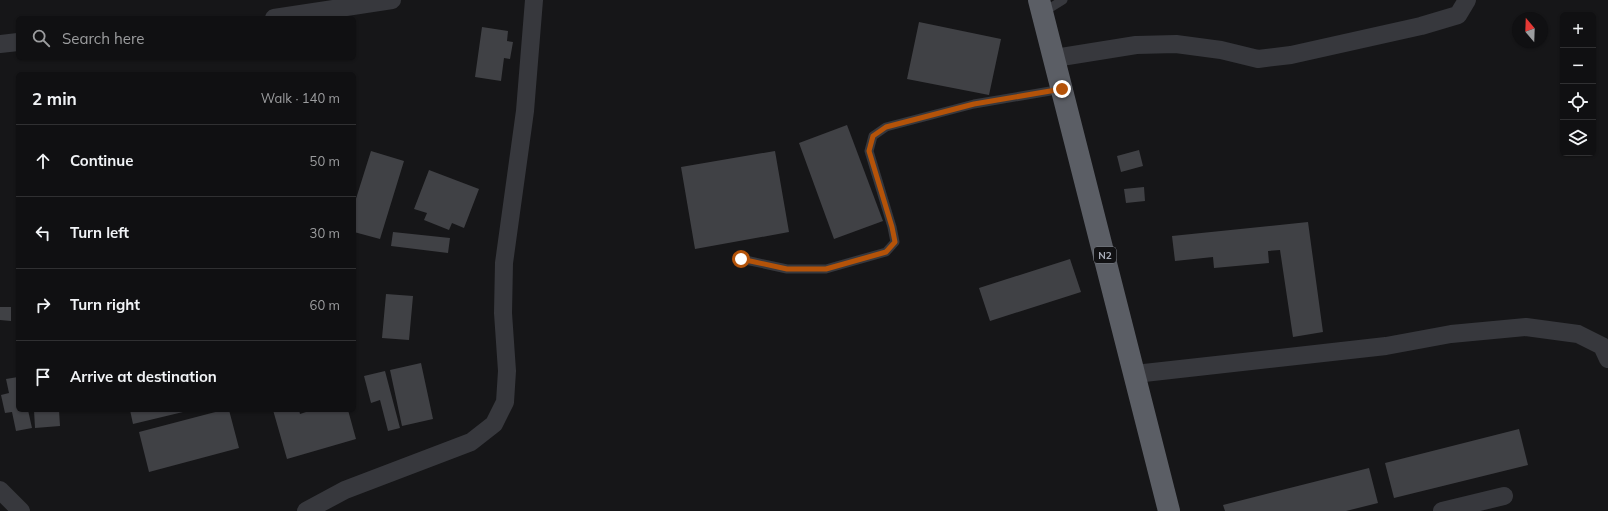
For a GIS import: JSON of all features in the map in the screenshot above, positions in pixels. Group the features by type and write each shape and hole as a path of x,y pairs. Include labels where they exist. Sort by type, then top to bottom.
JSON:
{"highway":[{"name":"N2","path":"1041,6 1136,374 1169,511"}],"street":[{"path":"284,16 344,4 392,0"},
{"path":"306,511 345,490 471,442 494,424 505,402 507,371 503,313 504,263 525,111 534,0"},
{"path":"1054,58 1136,45 1176,44 1221,50 1258,59 1291,55 1421,26 1458,15 1467,0"},
{"path":"0,44 16,42"},
{"path":"1136,374 1386,346 1451,334 1526,327 1578,334 1602,346 1608,359"},
{"path":"0,490 22,511"},
{"path":"1442,511 1504,496"}],"lane":[{"path":"1041,6 1063,0"},
{"path":"741,259 787,269 826,269 886,252 895,242 892,227 869,151 873,136 886,127 974,104 1062,89"}],"building":[{"path":"919,22 1001,39 989,95 907,79"},
{"path":"482,27 508,31 507,41 513,42 510,59 504,58 501,81 475,77"},
{"path":"847,125 883,221 834,239 799,143"},
{"path":"1139,150 1143,166 1121,172 1117,156"},
{"path":"371,151 404,161 380,239 356,233 356,199"},
{"path":"775,151 789,232 695,249 681,167"},
{"path":"429,170 479,189 464,228 452,223 449,230 424,220 427,213 414,209"},
{"path":"1144,187 1145,201 1126,203 1124,189"},
{"path":"1308,222 1323,332 1293,337 1280,250 1268,251 1269,263 1214,268 1213,257 1175,261 1172,236"},
{"path":"393,232 450,238 448,253 391,246"},
{"path":"1070,259 1081,292 990,321 979,288"},
{"path":"386,294 413,296 409,340 382,338"},
{"path":"0,307 11,307 11,321 0,320"},
{"path":"421,363 433,419 402,426 390,370"},
{"path":"385,371 400,428 388,431 380,400 371,403 364,376"},
{"path":"16,377 16,412 28,412 32,428 16,431 12,412 5,413 1,395 9,393 6,379"},
{"path":"34,412 59,412 60,426 35,428"},
{"path":"130,412 183,412 133,424"},
{"path":"215,412 230,412 239,448 149,472 139,432"},
{"path":"274,412 300,412 300,414 306,412 349,412 356,439 287,459"},
{"path":"1519,429 1528,465 1394,498 1385,463"},
{"path":"1369,468 1378,503 1346,511 1225,511 1223,505"}],"route":[{"path":"741,259 787,269 826,269 886,252 895,242 892,227 869,151 873,136 886,127 974,104 1062,89"}]}
